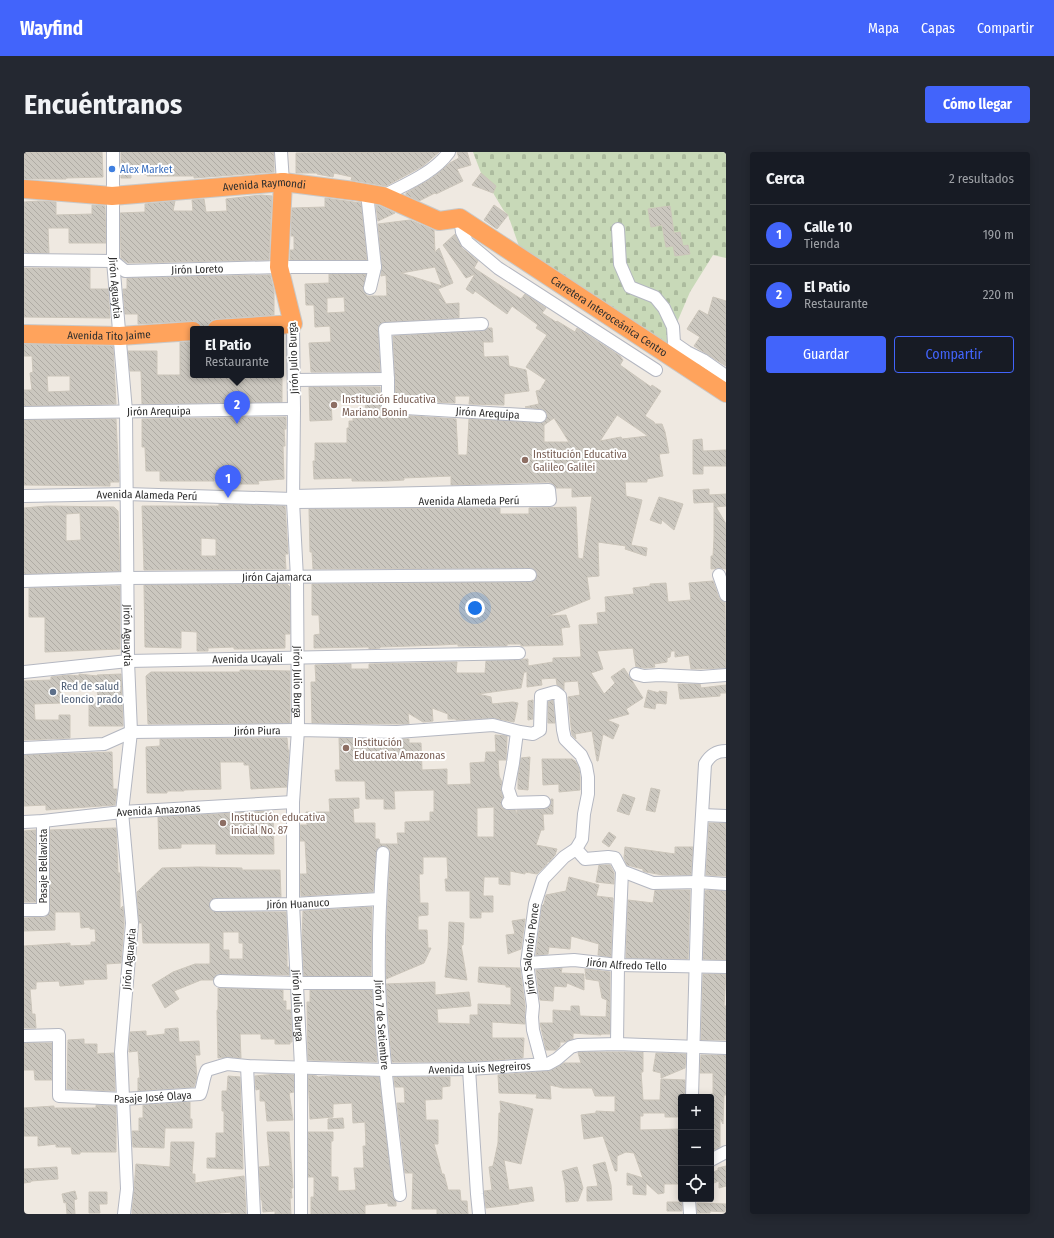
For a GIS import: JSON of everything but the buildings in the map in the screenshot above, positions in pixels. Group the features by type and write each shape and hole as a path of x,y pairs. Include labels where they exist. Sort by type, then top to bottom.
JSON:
{"highway":[{"name":"Avenida Raymondi","path":"24,189 112,196 283,182 375,195 439,221 460,218"},
{"name":"Jirón Julio Burga","path":"283,182 279,267 293,324"},
{"name":"Carretera Interoceánica Centro","path":"460,218 726,393"},
{"path":"263,326 293,324"},
{"name":"Avenida Tito Jaime","path":"24,334 120,336 190,331"}],"street":[{"name":"Jirón Aguaytia","path":"112,152 113,261 126,411 128,661 131,732 122,812 132,923 120,1052 124,1099 127,1189 124,1214"},
{"name":"Jirón Julio Burga","path":"281,152 283,182"},
{"path":"370,288 375,267 375,195 430,171 444,160 450,152"},
{"path":"460,218 462,232 465,239 472,247 498,268 656,370"},
{"path":"618,230 620,264 630,287 655,297 664,308 673,327 674,343 726,376"},
{"path":"24,260 113,261"},
{"name":"Jirón Loreto","path":"113,261 124,271 279,267 375,267"},
{"name":"Jirón Julio Burga","path":"293,324 293,499 298,658 298,730 293,802 293,904 301,1067 301,1214"},
{"path":"294,380 388,379 385,330 482,324"},
{"name":"Jirón Arequipa","path":"388,379 388,407 540,416"},
{"name":"Jirón Arequipa","path":"24,413 294,409"},
{"name":"Avenida Alameda Perú","path":"24,496 126,494 293,499 550,495"},
{"name":"Jirón Cajamarca","path":"24,581 127,578 296,578 530,575"},
{"path":"719,575 726,595"},
{"name":"Avenida Ucayali","path":"24,672 128,661 520,653"},
{"path":"636,674 644,676 659,674 701,677 726,675"},
{"path":"544,802 508,803 511,798 508,789 517,732 533,734 540,730 540,696 555,692 560,696 565,739 581,755 586,766 588,777 588,794 584,814 582,839 576,849 585,859 608,857 615,858 622,872 618,965 617,1044"},
{"name":"Jirón Piura","path":"24,748 104,744 131,732 298,730 397,732 493,725 517,732"},
{"path":"692,1094 698,882 705,764 708,758 714,753 726,751"},
{"name":"Avenida Amazonas","path":"24,822 122,812 293,802"},
{"path":"703,815 726,816"},
{"name":"Pasaje Bellavista","path":"24,910 43,910 43,821"},
{"name":"Jirón Salomón Ponce","path":"542,1064 533,1030 533,1006 527,963 535,904 543,879 564,856 576,849"},
{"name":"Jirón 7 de Setiembre","path":"383,853 380,899 379,983 385,1070 400,1195"},
{"path":"622,872 653,883 698,882 726,884"},
{"name":"Jirón Huanuco","path":"216,905 293,904 380,899"},
{"name":"Jirón Alfredo Tello","path":"527,963 574,960 618,965 726,967"},
{"path":"220,981 296,984 379,983"},
{"name":"Pasaje José Olaya","path":"24,1036 59,1035 59,1096 124,1099 200,1094 204,1075 207,1070 227,1064"},
{"name":"Avenida Luis Negreiros","path":"227,1064 247,1066 385,1070 469,1069 548,1064 572,1047 578,1045 617,1044 726,1048"},
{"path":"247,1066 254,1214"},
{"path":"469,1069 479,1214"},
{"path":"714,1158 726,1152"},
{"path":"688,1202 690,1214"}],"green space":[{"path":"473,152 726,152 726,258 713,255 690,292 666,348 520,249 508,215 504,211 481,173"}],"place":[{"name":"Alex Market","path":"112,169"},
{"name":"Institución Educativa Mariano Bonin","path":"334,405"},
{"name":"El Patio","path":"237,424"},
{"name":"Institución Educativa Galileo Galilei","path":"525,460"},
{"name":"Calle 10","path":"228,498"},
{"name":"Red de salud leoncio prado","path":"53,692"},
{"name":"Institución Educativa Amazonas","path":"346,748"},
{"name":"Institución educativa inicial No. 87","path":"223,823"}]}
